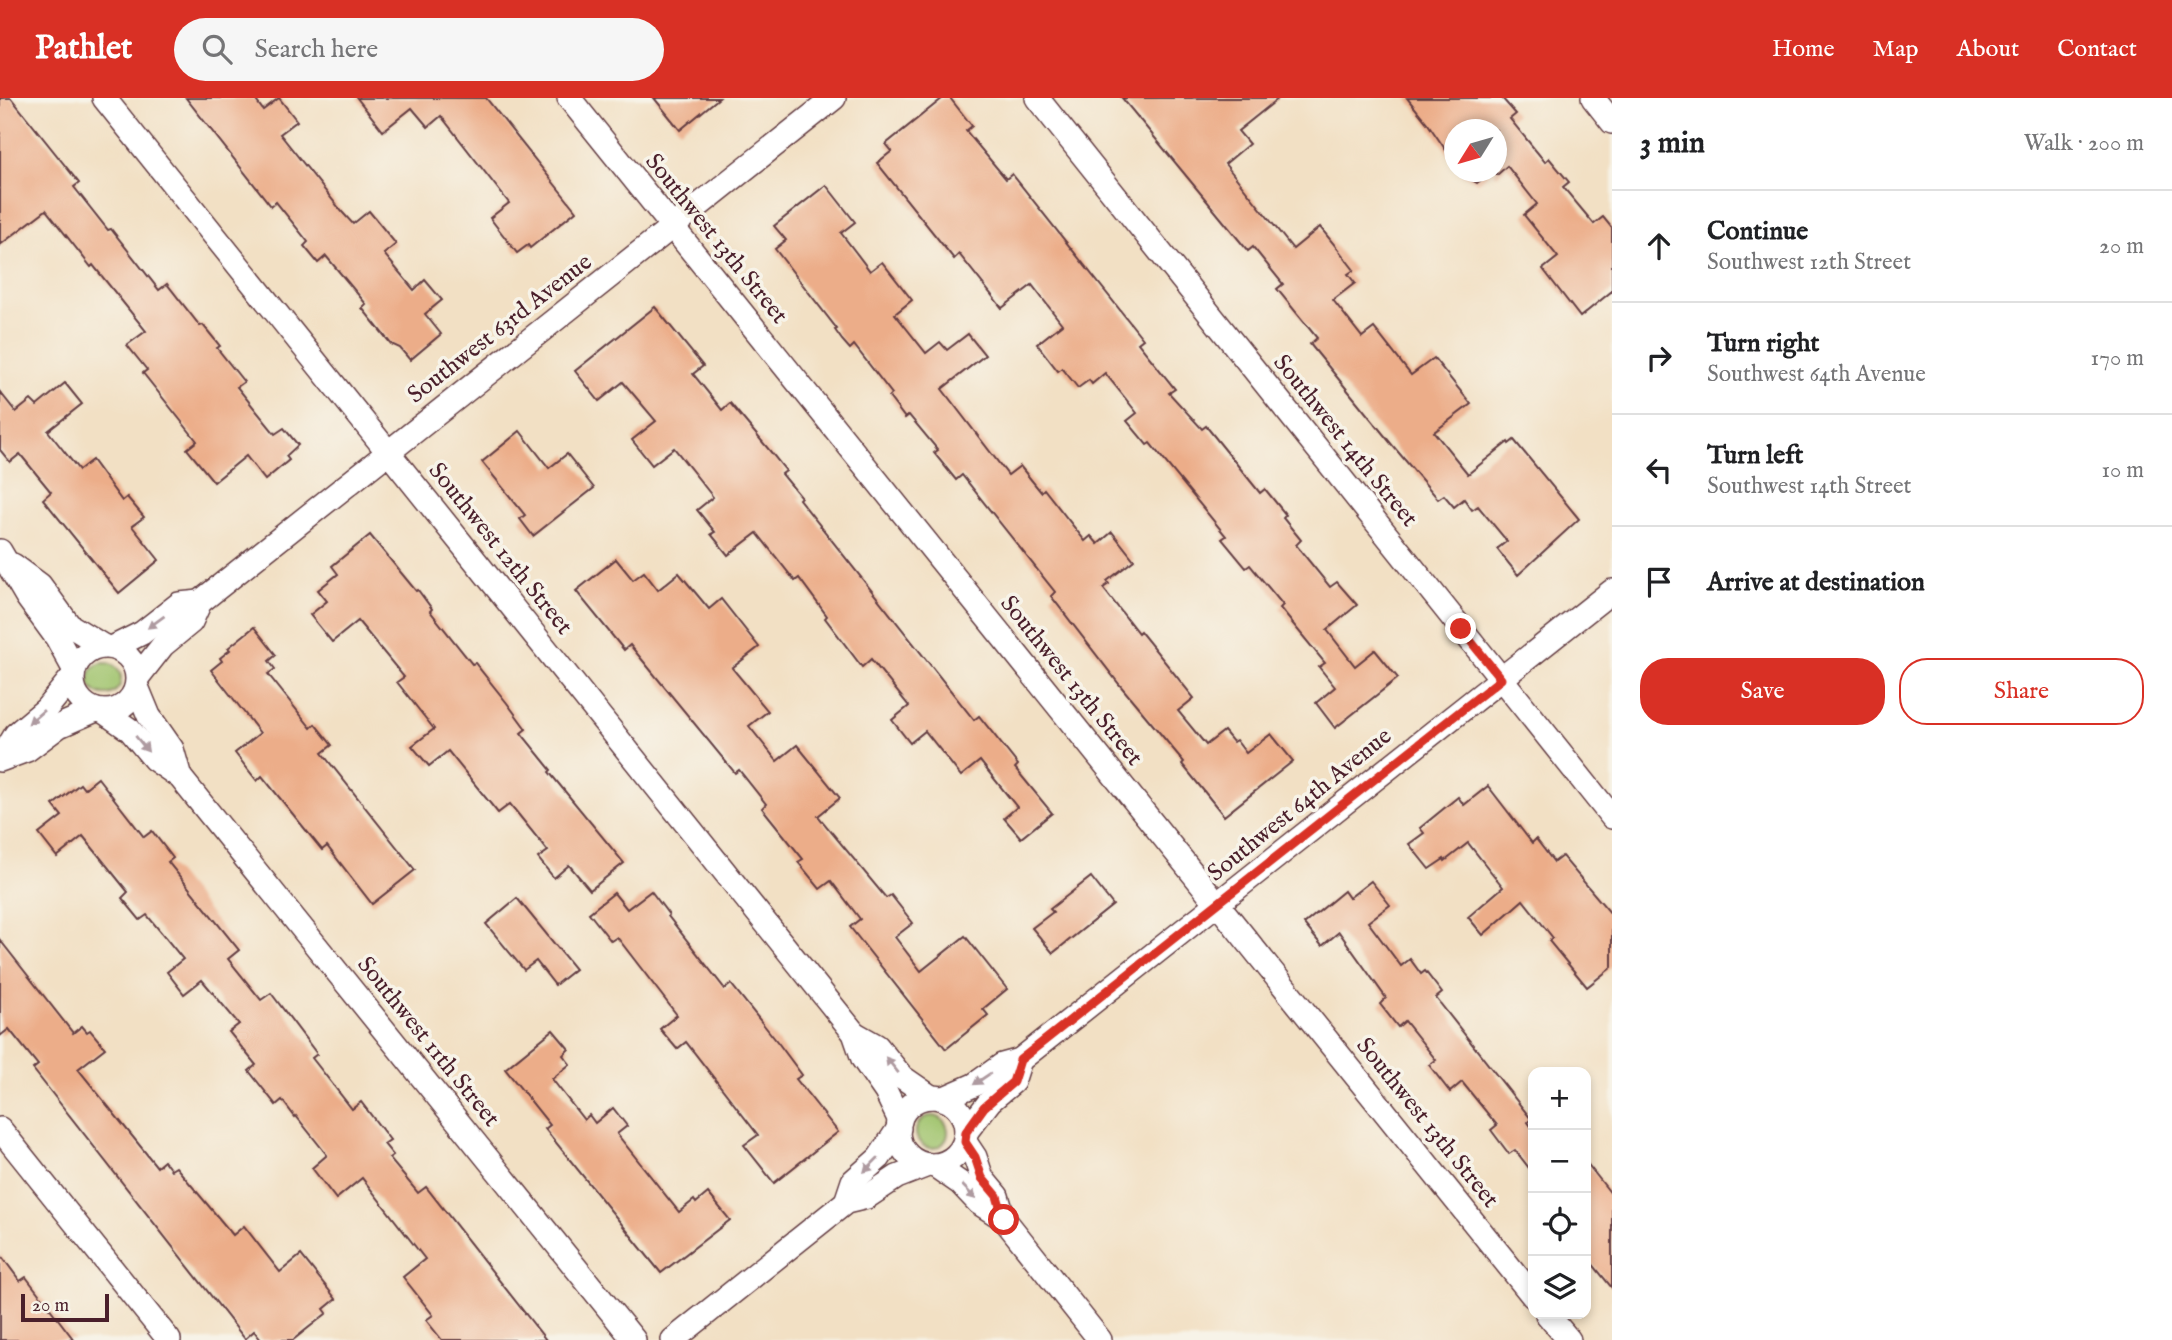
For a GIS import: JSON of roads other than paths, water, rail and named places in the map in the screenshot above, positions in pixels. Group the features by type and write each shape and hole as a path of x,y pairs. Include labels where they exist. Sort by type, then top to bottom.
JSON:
{"street":[{"name":"Southwest 12th Street","path":"104,98 854,1033 863,1059 882,1086 900,1125"},
{"name":"Southwest 13th Street","path":"569,98 1528,1290"},
{"name":"Southwest 63rd Avenue","path":"137,682 163,645 191,622 200,602 834,98"},
{"name":"Southwest 14th Street","path":"1037,98 1612,817"},
{"path":"1593,98 1612,122"},
{"path":"4,556 40,586 69,625 130,658 136,667 137,682 128,702 112,710 100,710 86,705 79,697 74,687 73,673 57,638 27,597 4,556"},
{"name":"Southwest 64th Avenue","path":"937,1098 974,1085 1002,1065 1020,1060 1612,591"},
{"name":"Southwest 63rd Avenue","path":"108,647 142,632 179,604 200,602"},
{"path":"1,760 16,734 46,709 85,653 108,647"},
{"name":"Southwest 11th Street","path":"137,682 149,716 172,749 180,777"},
{"path":"1,760 27,750 59,726 100,710"},
{"name":"Southwest 11th Street","path":"100,710 130,730 153,759 180,777 634,1340"},
{"name":"Southwest 12th Street","path":"854,1033 877,1046 902,1077 937,1098"},
{"name":"Southwest 64th Avenue","path":"965,1137 989,1101 1013,1082 1020,1060"},
{"path":"846,1202 853,1181 878,1158 911,1105 920,1100 937,1098 960,1112 965,1137 982,1178 997,1196 1004,1220"},
{"path":"900,1125 900,1140 906,1152 960,1183 979,1203 1004,1220 1100,1340"},
{"path":"0,1129 169,1340"},
{"path":"673,1340 846,1202 867,1197 897,1177 952,1158 965,1137"},
{"path":"1551,1319 1569,1340"}]}
